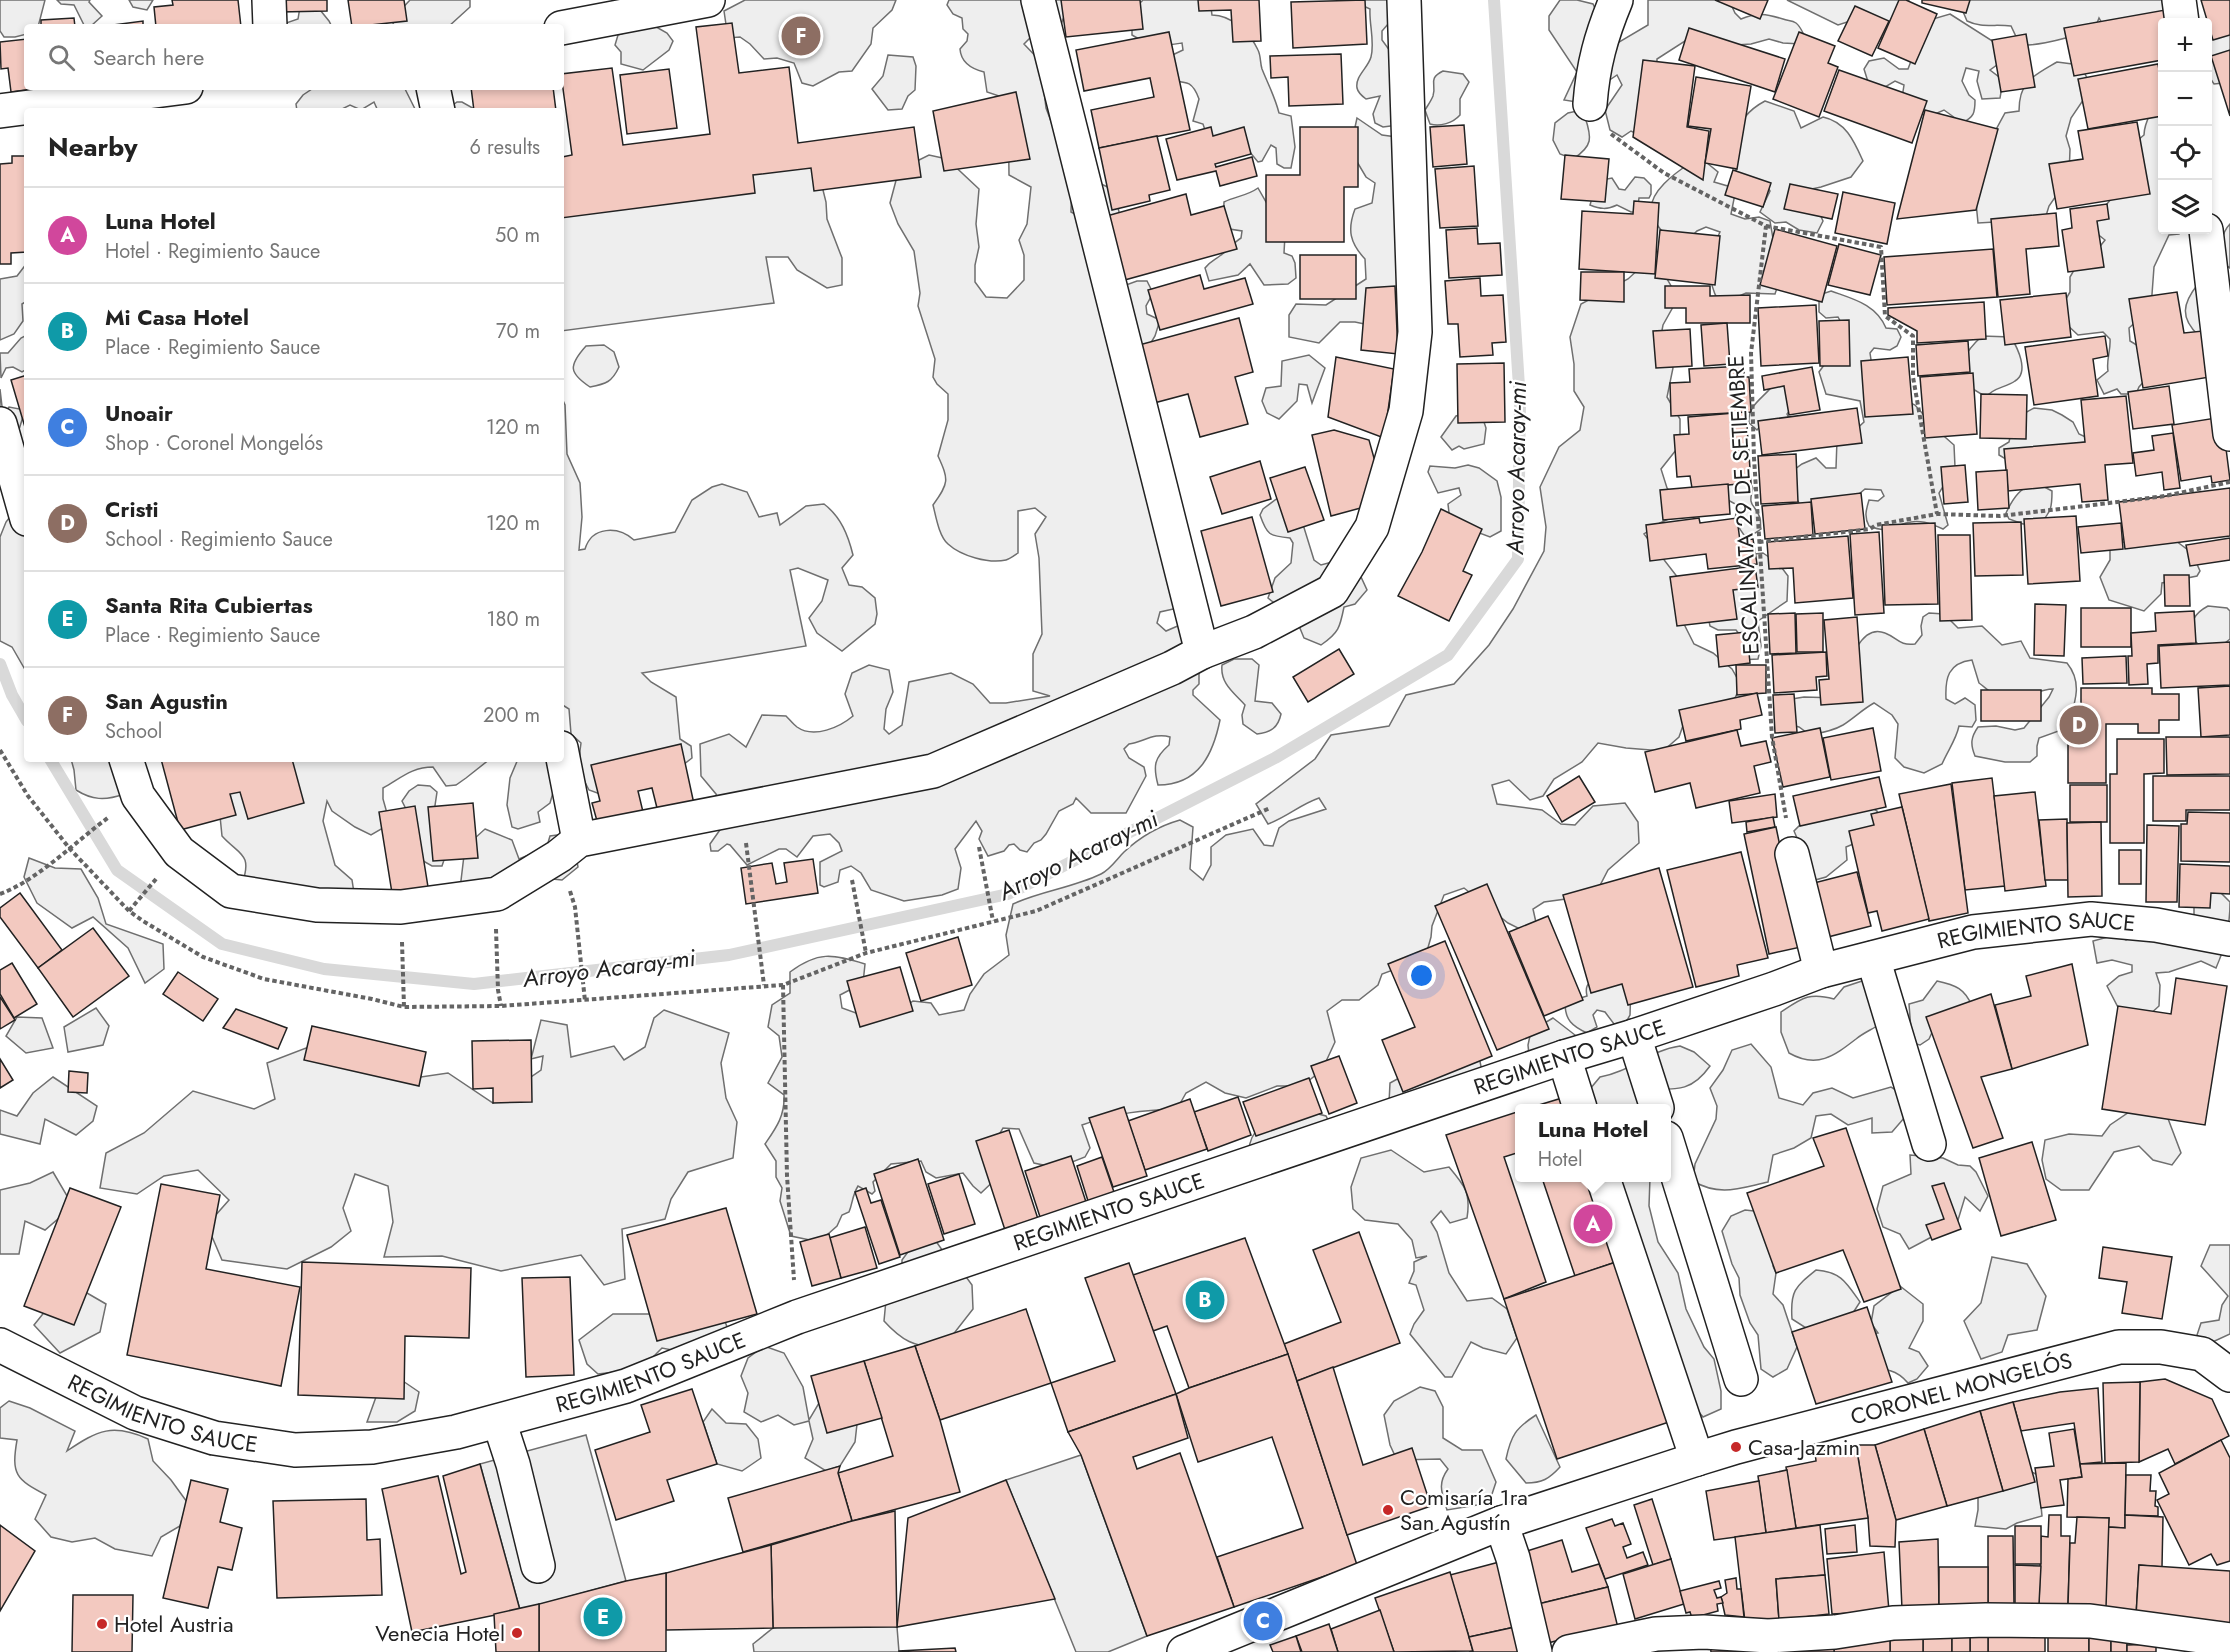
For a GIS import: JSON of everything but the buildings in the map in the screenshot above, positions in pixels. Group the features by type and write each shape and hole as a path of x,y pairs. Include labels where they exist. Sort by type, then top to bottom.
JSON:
{"street":[{"path":"269,0 270,24"},
{"path":"564,27 708,0"},
{"path":"1038,0 1202,652"},
{"path":"127,762 138,796 179,852 231,891 317,905 401,907 497,894 559,856 579,840 933,771 1172,668 1202,652 1254,632 1332,591 1372,527 1406,411 1415,332 1404,0"},
{"path":"1590,104 1593,70 1605,26 1616,0"},
{"path":"2179,0 2181,18"},
{"path":"0,111 163,90"},
{"path":"434,90 437,108"},
{"path":"2206,234 2230,434"},
{"path":"0,424 24,508"},
{"path":"564,762 579,840"},
{"path":"1792,854 1821,970"},
{"name":"REGIMIENTO SAUCE","path":"0,1345 135,1413 214,1438 295,1450 372,1447 456,1432 626,1386 797,1317 1564,1057 1774,989 1821,970 1973,932 2091,920 2156,925 2230,939"},
{"path":"1872,958 1929,1144"},
{"path":"1634,1036 1656,1104"},
{"path":"1564,1057 1579,1104"},
{"path":"1671,1154 1742,1379"},
{"path":"1604,1182 1697,1459"},
{"name":"CORONEL MONGELÓS","path":"1185,1652 1501,1523 1736,1447 2119,1347 2161,1347 2202,1354 2230,1375"},
{"path":"499,1421 513,1464 538,1566"},
{"path":"1501,1523 1535,1652"},
{"path":"1569,1652 1656,1634 1704,1632 1768,1636 1835,1632 1903,1623 1986,1620 2090,1622 2230,1640"}],"path":[{"path":"1590,104 1605,129 1632,151 1664,173 1766,226 1881,247 1885,316 1912,336 1912,376 1937,514"},
{"name":"ESCALINATA 29 DE SETIEMBRE","path":"1766,226 1751,353 1754,458 1772,737 1792,854"},
{"path":"1759,542 1870,529 1876,525 1937,514 2000,516 2165,496 2230,482"},
{"path":"0,750 28,796 70,849 129,910 203,957 264,979 404,1007 501,1006 783,985 866,953 1036,910 1270,808"},
{"path":"0,894 12,890 70,849 113,813"},
{"path":"979,847 993,921"},
{"path":"747,850 764,985"},
{"path":"129,910 158,877"},
{"path":"852,880 866,953"},
{"path":"575,907 585,1001"},
{"path":"496,939 498,990 501,1006"},
{"path":"402,940 404,1007"},
{"path":"783,985 787,1176 797,1317"}],"shaded area":[{"path":"0,0 45,0 39,24 24,24 24,35 4,37 0,31"},
{"path":"57,0 90,0 89,2 102,16 93,24 84,24 74,5 61,4"},
{"path":"129,0 153,0 147,10 133,7"},
{"path":"410,0 470,0 470,7 451,24 393,24 396,15"},
{"path":"745,0 896,0 892,10 873,28 871,44 852,71 839,72 813,86 802,83 794,63 777,58 764,59 740,37 728,38 724,11"},
{"path":"949,0 1068,0 1069,3 1059,30 1031,37 1024,44 1044,65 1046,108 1072,177 1071,212 1080,217 1093,180 1114,190 1122,225 1104,236 1178,608 1160,612 1157,623 1166,631 1180,625 1199,655 1199,684 1193,690 1193,695 1220,720 1208,756 1194,773 1184,780 1158,785 1156,763 1160,754 1169,745 1170,737 1154,736 1129,744 1124,749 1129,758 1144,767 1146,776 1126,813 1091,813 1076,798 1073,804 1059,811 1046,834 1027,852 1020,850 1014,844 1009,845 1004,851 988,856 979,839 982,831 976,821 955,849 961,868 958,889 942,895 904,901 871,890 861,873 851,866 840,870 838,882 824,887 820,885 820,862 842,851 839,843 830,834 813,836 797,857 786,849 779,849 747,865 730,845 727,844 718,851 711,851 710,844 722,827 720,805 716,794 701,776 700,744 729,734 746,747 762,715 786,716 797,727 811,732 819,732 841,724 853,716 845,694 852,673 869,665 889,670 893,692 886,709 884,729 889,734 902,725 909,682 951,673 973,684 990,703 1006,703 1050,696 1033,691 1033,654 1042,634 1039,558 1035,534 1046,517 1035,508 1018,511 1018,553 1006,560 992,561 968,555 948,544 940,531 933,505 946,481 938,456 948,420 948,394 933,377 935,359 918,306 920,293 914,251 898,224 890,203 898,173 929,155 947,159 979,189 976,224 979,247 975,265 975,282 986,297 1007,298 1024,280 1024,255 1019,240 1027,224 1031,187 1009,175 1008,99 987,92 984,72 971,67 962,58 960,49 967,41 968,34 963,29 962,18 953,14 947,5"},
{"path":"1143,0 1210,0 1212,15 1226,18 1245,31 1259,52 1262,69 1279,113 1291,116 1295,147 1291,168 1284,168 1277,164 1276,148 1271,145 1262,161 1258,162 1244,145 1207,136 1203,124 1193,121 1199,99 1194,88 1188,83 1168,81 1164,59 1183,50 1182,43 1156,45 1132,35 1132,11"},
{"path":"1357,0 1392,0 1395,16 1382,31 1382,40 1393,55 1398,125 1383,127 1375,123 1373,114 1380,96 1366,99 1358,90 1358,80 1371,57 1372,45 1370,9 1359,4"},
{"path":"1560,0 1577,0 1593,4 1599,17 1604,56 1619,42 1648,25 1648,0 1729,0 1735,13 1741,19 1762,14 1772,16 1794,22 1804,35 1801,44 1769,39 1736,45 1688,39 1657,59 1656,88 1635,133 1631,131 1622,137 1610,130 1605,110 1622,85 1617,75 1595,90 1589,104 1564,100 1577,72 1549,30 1549,16"},
{"path":"1787,0 1909,0 1902,12 1894,37 1870,39 1863,17 1838,25"},
{"path":"1958,0 2172,0 2170,10 2107,32 2099,18 2094,31 2048,42 2020,45 2011,26 1983,25 1967,21"},
{"path":"316,5 330,24 286,24 298,19 300,7"},
{"path":"1950,14 2005,49 2001,62 1990,70 2003,80 2000,98 1982,99 1977,81 1979,71 1966,68 1962,81 1969,95 1975,100 1975,104 1971,117 1962,123 1944,110 1928,117 1915,111 1902,98 1904,85 1895,81 1880,90 1869,85 1864,69 1869,61 1884,58 1899,69 1908,69 1926,21"},
{"path":"2215,20 2230,21 2230,57 2223,83 2214,84 2212,81 2212,23"},
{"path":"651,24 667,33 673,41 669,50 643,70 621,64 621,52 615,45 618,35"},
{"path":"888,55 913,57 916,66 915,90 908,96 902,109 888,110 872,89 883,76"},
{"path":"2057,62 2080,65 2092,87 2071,118 2066,136 2070,149 2069,177 2049,206 2045,219 1978,223 1975,192 1980,159 2005,113 2019,111 2022,93 2029,80"},
{"path":"1443,71 1463,74 1469,82 1460,99 1460,115 1450,122 1434,125 1430,124 1425,110 1433,96 1434,79"},
{"path":"310,90 406,90 414,108 377,108 374,102 364,108 350,105 344,108 297,108 296,104"},
{"path":"2157,97 2158,234 2179,234 2169,235 2154,267 2151,308 2129,328 2130,341 2145,350 2147,378 2136,394 2121,394 2117,389 2104,394 2097,380 2108,371 2110,339 2103,332 2078,335 2064,322 2063,304 2070,292 2070,277 2077,265 2090,259 2105,240 2095,232 2093,221 2116,193 2132,145 2144,135 2145,125"},
{"path":"1765,101 1794,111 1801,128 1823,117 1838,123 1848,133 1863,161 1851,177 1794,193 1819,212 1823,221 1817,233 1799,230 1786,222 1775,223 1760,212 1770,191 1766,184 1739,186 1734,149 1739,127 1753,109"},
{"path":"457,102 462,102 473,108 449,108"},
{"path":"1577,111 1585,117 1590,136 1587,146 1573,159 1560,154 1553,140 1555,123 1568,113"},
{"path":"1357,118 1382,135 1404,138 1405,326 1374,326 1340,322 1319,343 1289,337 1289,315 1296,304 1326,305 1366,279 1365,259 1353,242 1351,223 1355,209 1372,203 1375,183 1366,177 1350,150"},
{"path":"1693,161 1707,163 1718,172 1714,182 1731,187 1735,194 1731,214 1745,219 1759,217 1770,221 1780,279 1775,294 1746,293 1730,300 1718,300 1712,284 1710,266 1713,249 1720,232 1706,227 1697,231 1688,240 1668,239 1655,221 1651,207 1658,191"},
{"path":"813,162 819,174 826,202 827,219 842,258 842,285 827,288 797,270 788,257 766,257 774,303 564,331 564,207 749,168"},
{"path":"1635,177 1644,178 1651,185 1649,198 1639,198 1637,212 1631,212 1617,205 1604,208 1590,205 1597,181 1612,178 1619,189 1625,190"},
{"path":"1258,188 1285,235 1284,253 1292,256 1296,278 1288,284 1264,285 1250,264 1238,275 1209,281 1205,268 1241,238 1242,231 1223,228 1224,202"},
{"path":"2230,224 2230,268 2224,264 2222,248 2224,233"},
{"path":"1642,266 1663,272 1678,298 1663,325 1659,346 1673,368 1667,397 1680,419 1680,445 1661,469 1667,488 1679,503 1679,514 1644,534 1682,583 1682,620 1694,644 1713,653 1732,669 1741,685 1727,715 1686,717 1679,737 1663,751 1598,743 1582,762 1554,779 1543,796 1530,800 1509,780 1492,785 1497,804 1542,810 1561,824 1575,825 1593,806 1625,803 1638,822 1639,843 1608,870 1595,895 1544,902 1533,909 1537,927 1528,933 1508,923 1464,888 1444,895 1432,926 1425,958 1382,974 1378,985 1359,1000 1342,1000 1327,1011 1335,1042 1322,1070 1302,1086 1277,1086 1246,1098 1225,1093 1206,1082 1186,1093 1177,1109 1129,1113 1082,1125 1090,1148 1085,1157 1057,1168 1034,1163 1019,1129 1003,1128 991,1148 1002,1173 981,1193 963,1173 936,1178 926,1172 921,1161 891,1164 873,1182 875,1191 872,1194 858,1186 849,1212 842,1215 837,1226 819,1242 791,1236 780,1201 782,1188 776,1177 776,1161 765,1144 779,1121 784,1102 784,1095 768,1083 782,1057 779,1036 768,1027 772,1005 790,993 790,972 809,960 826,956 865,964 863,983 840,995 842,1008 867,1017 903,1008 913,1001 931,1003 939,1015 964,1010 970,994 984,974 1009,955 1006,935 1013,904 1101,874 1143,837 1180,820 1193,827 1190,869 1203,880 1211,865 1211,847 1226,835 1253,829 1264,845 1273,846 1279,828 1289,821 1326,809 1319,798 1268,824 1256,804 1315,759 1331,735 1389,726 1406,695 1454,684 1489,645 1513,609 1544,551 1546,527 1540,487 1559,447 1580,430 1584,407 1574,391 1574,364 1570,337 1581,304 1628,279"},
{"path":"24,267 23,321 14,334 0,340 0,279 17,276"},
{"path":"1137,281 1147,281 1153,293 1146,306 1147,314 1160,320 1149,346 1135,350 1126,285"},
{"path":"2198,284 2223,314 2199,336 2189,323 2185,311 2186,304"},
{"path":"1831,291 1870,308 1882,320 1886,328 1897,329 1901,337 1897,346 1890,350 1874,348 1870,353 1873,373 1900,398 1915,405 1954,445 1955,467 1939,493 1948,525 1943,529 1920,522 1884,529 1869,526 1866,513 1869,500 1878,501 1884,496 1881,490 1865,489 1853,499 1802,507 1790,490 1787,475 1802,464 1816,458 1826,468 1836,468 1837,440 1852,433 1864,422 1860,401 1826,394 1819,372 1830,357 1843,326 1838,317 1826,318 1819,312 1819,295"},
{"path":"24,336 24,371 13,367 6,368 1,378 0,353 8,353"},
{"path":"1982,336 2011,337 2019,353 2022,366 2022,372 2015,381 1993,391 1986,397 1968,386 1963,371 1967,352"},
{"path":"604,345 614,352 619,367 608,382 590,387 578,378 573,369 574,364 586,346"},
{"path":"1309,355 1325,368 1312,403 1307,385 1299,384 1297,401 1279,419 1267,413 1262,401 1266,388 1281,386 1282,361"},
{"path":"1787,382 1790,410 1787,414 1790,420 1763,423 1757,430 1749,423 1753,406 1773,385"},
{"path":"0,389 3,415 9,407 24,410 24,413 18,433 0,443"},
{"path":"564,403 567,454 580,483 582,517 579,550 585,549 588,541 599,532 621,532 634,540 675,532 692,500 712,487 722,484 747,492 759,517 777,513 780,525 806,506 824,504 839,521 853,555 842,568 849,585 862,587 875,598 877,614 875,624 842,651 817,633 809,618 822,601 828,580 798,568 790,570 806,646 642,673 651,682 676,697 680,739 691,746 692,758 679,768 600,794 589,790 582,773 581,743 571,734 569,709 564,706"},
{"path":"2034,408 2052,410 2062,415 2073,422 2079,434 2092,440 2009,461 1999,455 1999,448 2009,442 2014,419"},
{"path":"1467,413 1483,419 1486,428 1484,444 1464,449 1459,446 1452,450 1441,437 1456,416"},
{"path":"1468,465 1479,468 1497,481 1501,497 1501,531 1490,537 1450,522 1448,504 1461,495 1459,488 1438,493 1428,472 1430,466 1455,468"},
{"path":"1738,477 1747,477 1753,488 1751,502 1760,518 1761,529 1755,533 1744,535 1736,521 1739,506 1726,499 1725,488"},
{"path":"2037,483 2052,491 2050,509 2041,523 2023,524 2009,519 2006,513 2015,498 2026,487"},
{"path":"1279,497 1297,505 1314,560 1321,565 1332,562 1355,564 1367,590 1355,604 1344,607 1338,629 1321,645 1304,638 1297,621 1268,598 1275,578 1291,563 1293,543 1290,538 1273,535 1267,531 1260,515 1263,509"},
{"path":"24,498 24,668 12,647 0,641 0,537 6,522"},
{"path":"2172,538 2192,553 2200,571 2197,576 2162,583 2161,594 2144,611 2109,600 2100,577 2110,560 2110,545 2138,539"},
{"path":"1763,553 1779,564 1788,576 1787,601 1758,621 1761,646 1758,659 1739,660 1743,639 1736,630 1718,630 1710,626 1708,617 1739,581 1740,560 1746,555"},
{"path":"2208,606 2227,608 2230,611 2230,639 2220,647 2203,648 2190,637 2194,618"},
{"path":"1929,613 1944,614 1958,628 1982,626 2002,645 2021,641 2030,658 2067,663 2075,679 2076,695 2067,728 2039,738 2037,756 2030,762 2005,762 1975,756 1972,741 1978,727 1996,726 2015,730 2024,728 2053,689 2019,698 1999,697 1979,683 1972,660 1953,668 1947,678 1946,699 1955,704 1965,698 1975,705 1976,720 1972,727 1959,726 1942,764 1924,773 1904,767 1895,758 1898,724 1892,715 1874,703 1843,725 1823,733 1810,735 1799,727 1787,724 1786,700 1804,697 1838,698 1853,654 1866,636 1875,632 1885,633 1902,643 1915,644 1922,635 1923,617"},
{"path":"1234,659 1252,659 1259,665 1255,701 1272,703 1281,714 1276,726 1266,732 1257,734 1243,724 1242,715 1245,705 1228,687 1222,671 1222,665"},
{"path":"72,762 137,762 124,794 111,798 93,798 76,790"},
{"path":"275,762 486,762 456,785 446,786 433,767 426,767 413,771 383,788 383,799 390,824 371,835 332,811 327,801 323,821 335,865 352,880 354,893 242,884 245,860 239,851 222,836 219,806 222,790"},
{"path":"517,762 554,762 559,772 550,803 538,812 540,822 518,829 512,827 507,805 510,778"},
{"path":"418,785 430,786 437,792 433,819 445,857 442,866 432,866 411,854 409,815 402,801 409,791"},
{"path":"1863,802 1877,811 1880,822 1875,835 1846,847 1847,860 1826,877 1815,880 1794,831 1809,816"},
{"path":"485,829 512,840 519,859 531,854 545,853 550,836 572,833 578,867 562,880 552,879 460,889 465,847"},
{"path":"29,858 55,868 81,869 98,898 106,924 163,944 164,969 145,983 128,948 93,917 72,928 37,903 24,877"},
{"path":"2209,888 2220,892 2230,902 2226,936 2216,968 2201,961 2169,972 2156,973 2160,985 2159,1006 2147,1017 2122,1015 2107,986 2119,976 2132,972 2132,965 2112,960 2097,963 2093,941 2115,935 2126,940 2136,935 2194,920 2194,902"},
{"path":"1877,976 1880,1024 1840,1051 1825,1058 1808,1060 1789,1053 1781,1032 1781,1012 1812,996 1834,999 1844,987"},
{"path":"1594,979 1631,985 1630,1015 1626,1022 1614,1024 1605,1012 1597,1010 1593,1015 1597,1027 1587,1033 1570,1022 1566,1014 1565,1003 1587,996 1587,986"},
{"path":"1937,981 1959,989 1966,995 1972,1006 1935,1026 1929,1039 1920,1045 1912,1043 1909,1004 1923,1000"},
{"path":"96,1008 109,1026 103,1045 68,1052 64,1027"},
{"path":"664,1010 729,1033 721,1063 726,1098 737,1122 733,1158 688,1172 671,1199 665,1219 622,1229 625,1279 604,1285 581,1255 501,1271 442,1256 384,1257 393,1222 388,1186 355,1174 343,1208 351,1231 331,1247 287,1269 222,1260 207,1225 229,1200 198,1170 164,1176 137,1194 100,1188 106,1153 144,1133 193,1091 254,1109 275,1099 267,1063 306,1048 414,1078 448,1073 493,1103 541,1070 543,1056 531,1059 541,1020 567,1025 571,1057 614,1046 624,1060 645,1047 654,1018"},
{"path":"17,1017 42,1018 53,1048 26,1053 6,1036"},
{"path":"1553,1018 1575,1035 1575,1043 1529,1055 1528,1045 1531,1031"},
{"path":"1751,1044 1771,1067 1779,1098 1803,1105 1813,1093 1832,1088 1853,1098 1891,1087 1906,1096 1905,1117 1892,1132 1872,1133 1872,1118 1848,1125 1831,1114 1816,1116 1811,1138 1794,1148 1773,1155 1768,1182 1730,1190 1703,1186 1693,1181 1695,1164 1716,1119 1717,1106 1710,1088 1723,1070 1732,1050"},
{"path":"1680,1046 1694,1052 1710,1066 1698,1080 1685,1087 1651,1089 1641,1104 1582,1104 1600,1077 1621,1071 1669,1048"},
{"path":"1479,1057 1482,1071 1389,1103 1390,1083 1410,1072"},
{"path":"53,1077 97,1106 93,1121 76,1135 45,1119 40,1144 0,1134 0,1110 17,1116 33,1093"},
{"path":"2144,1102 2167,1116 2181,1153 2172,1165 2153,1160 2139,1146 2114,1152 2089,1190 2061,1190 2046,1179 2042,1160 2045,1140 2069,1134 2102,1136 2110,1125"},
{"path":"1291,1107 1326,1116 1331,1126 1249,1151 1253,1135 1258,1129"},
{"path":"1391,1150 1424,1172 1449,1167 1463,1185 1468,1202 1467,1218 1450,1223 1441,1211 1431,1222 1437,1232 1449,1273 1467,1301 1492,1298 1507,1309 1517,1338 1506,1354 1471,1342 1452,1377 1445,1377 1410,1334 1424,1310 1416,1285 1409,1283 1414,1271 1414,1262 1427,1256 1416,1258 1412,1240 1398,1224 1365,1220 1353,1209 1351,1187 1361,1158"},
{"path":"1910,1155 1943,1158 1958,1165 1970,1166 1976,1172 1988,1196 1980,1211 1965,1197 1958,1220 1909,1249 1900,1234 1883,1227 1877,1209 1883,1186 1911,1174"},
{"path":"53,1172 73,1206 45,1230 25,1221 19,1254 0,1254 0,1190 30,1183"},
{"path":"1593,1182 1650,1182 1649,1206 1658,1242 1678,1273 1686,1309 1704,1347 1714,1359 1721,1391 1721,1409 1703,1417 1688,1399"},
{"path":"1745,1210 1754,1211 1787,1254 1773,1266 1776,1273 1773,1294 1783,1305 1797,1347 1787,1369 1773,1377 1761,1369 1758,1335 1750,1323 1740,1295 1739,1278 1732,1264 1722,1231 1731,1216"},
{"path":"933,1237 972,1285 973,1309 941,1350 909,1342 884,1321 886,1300 902,1273 902,1260 913,1245"},
{"path":"2210,1245 2230,1245 2230,1334 2206,1345 2197,1335 2201,1323 2219,1320 2222,1305 2228,1296 2201,1266"},
{"path":"1992,1257 2027,1264 2046,1296 2037,1330 2008,1335 2002,1352 1981,1359 1964,1321 1981,1303"},
{"path":"1816,1270 1831,1273 1842,1279 1860,1302 1849,1319 1806,1328 1792,1319 1795,1290"},
{"path":"1900,1286 1923,1304 1923,1321 1909,1348 1919,1352 1928,1366 1917,1379 1908,1383 1890,1371 1869,1369 1864,1335 1878,1333 1871,1323 1874,1306"},
{"path":"87,1293 106,1304 100,1332 60,1353 34,1325 50,1305 69,1308"},
{"path":"720,1308 730,1335 692,1354 662,1348 641,1369 598,1374 587,1364 579,1340 613,1314 660,1314"},
{"path":"764,1346 784,1353 803,1387 809,1420 819,1403 859,1406 855,1442 840,1466 826,1471 805,1458 813,1439 809,1421 794,1425 778,1415 761,1422 744,1412 748,1393 741,1376 748,1358"},
{"path":"397,1377 419,1392 415,1411 397,1422 367,1422 376,1397"},
{"path":"1420,1387 1435,1391 1443,1407 1443,1438 1462,1450 1482,1450 1496,1482 1489,1503 1447,1510 1442,1494 1442,1479 1448,1469 1440,1459 1397,1460 1390,1445 1384,1415 1394,1401"},
{"path":"9,1401 30,1408 75,1431 67,1451 88,1438 106,1431 125,1431 148,1439 153,1461 187,1502 180,1526 161,1537 152,1556 115,1549 95,1538 72,1542 51,1537 35,1519 46,1495 28,1485 18,1475 15,1461 17,1440 0,1438 0,1408"},
{"path":"712,1409 726,1423 746,1424 758,1439 761,1458 742,1471 717,1464 703,1422"},
{"path":"1536,1415 1560,1467 1545,1480 1526,1483 1506,1459 1515,1433"},
{"path":"586,1435 626,1581 520,1610 480,1464"},
{"path":"1081,1455 1147,1636 1108,1652 1076,1652 1006,1480"},
{"path":"2023,1468 2038,1475 2042,1516 2017,1523 2006,1529 1975,1526 1978,1493"},
{"path":"841,1616 897,1627 899,1652 754,1652 753,1644 773,1628"}],"waterway":[{"name":"Arroyo Acaray-mi","path":"52,762 117,870 222,944 324,969 474,984 729,955 1008,894 1275,758 1448,655 1518,559 1520,402 1494,0"},
{"name":"Arroyo Acaray-mi","path":"0,664 12,695 24,716"}],"place":[{"name":"San Agustin","path":"801,36"},
{"name":"Cristi","path":"2079,725"},
{"name":"Luna Hotel","path":"1593,1224"},
{"name":"Mi Casa Hotel","path":"1205,1300"},
{"name":"Casa Jazmin","path":"1736,1447"},
{"name":"Comisaría 1ra San Agustín","path":"1388,1510"},
{"name":"Santa Rita Cubiertas","path":"603,1617"},
{"name":"Unoair","path":"1263,1621"},
{"name":"Hotel Austria","path":"102,1624"},
{"name":"Venecia Hotel","path":"517,1633"}]}
